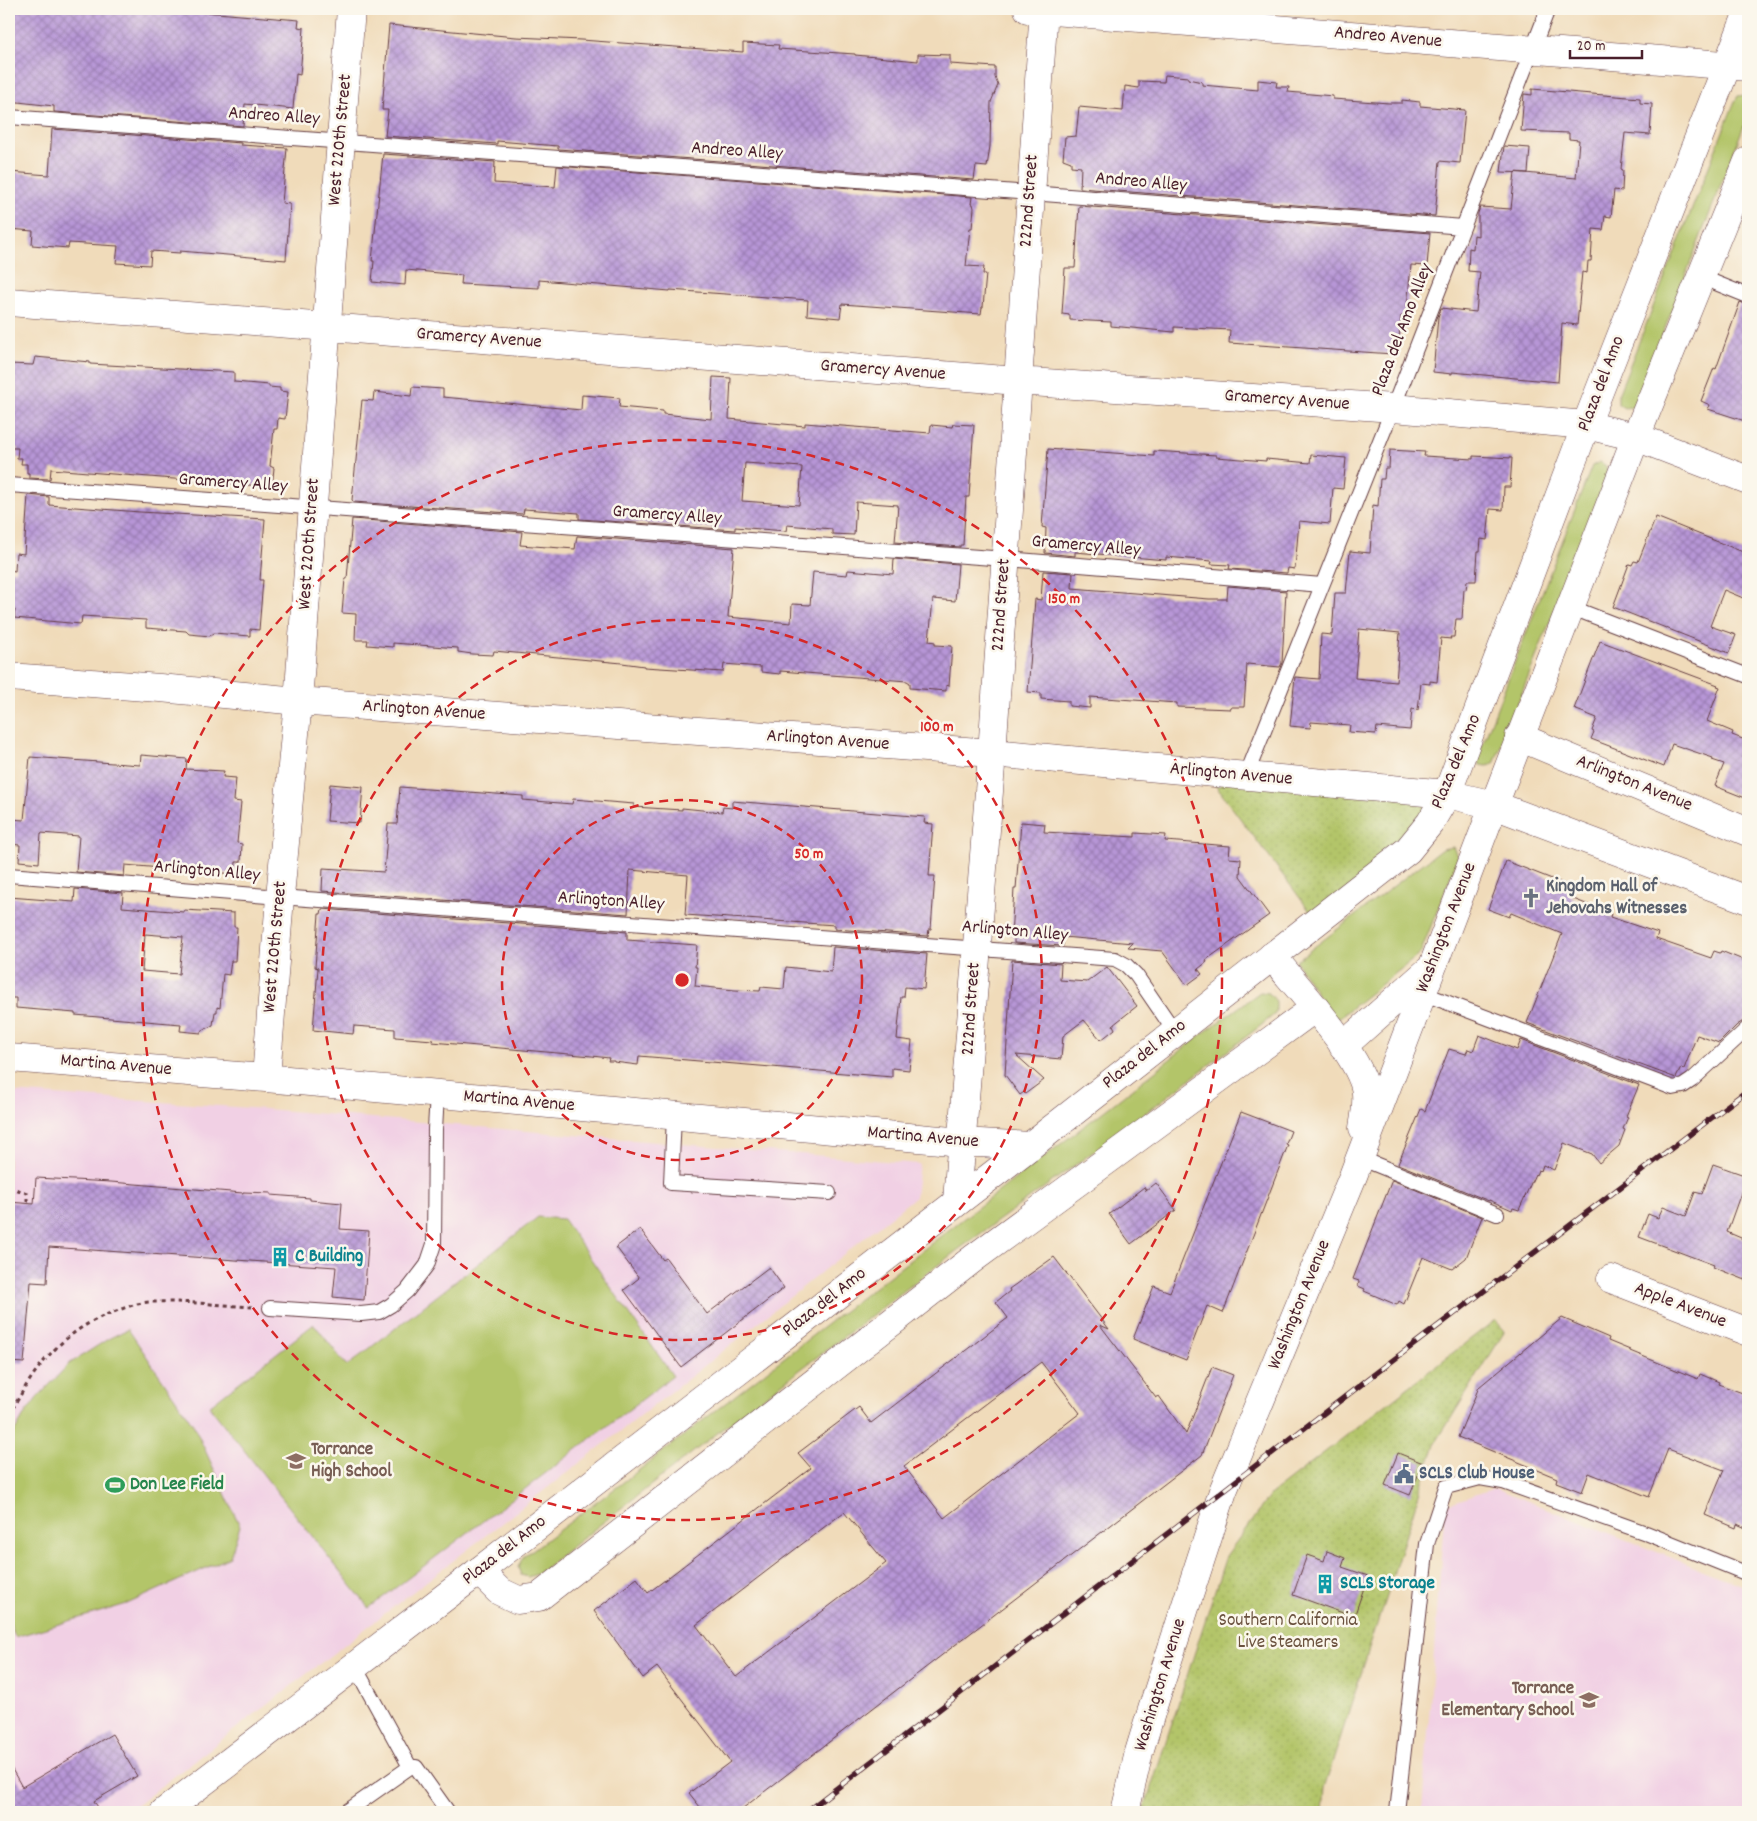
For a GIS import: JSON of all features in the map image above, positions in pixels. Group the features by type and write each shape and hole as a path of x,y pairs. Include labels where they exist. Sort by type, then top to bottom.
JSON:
{"street":[{"name":"West 220th Street","path":"266,1078 298,701 351,9"},
{"name":"Andreo Avenue","path":"1039,9 1738,66"},
{"name":"222nd Street","path":"957,1200 1006,559 1031,193 1039,9"},
{"name":"Plaza del Amo","path":"172,1810 354,1665 479,1571 957,1200 1030,1146 1408,850 1430,823 1446,794 1586,425 1738,66 1748,12"},
{"path":"1494,805 1636,437 1748,161"},
{"name":"Gramercy Avenue","path":"9,302 1018,381 1393,408 1586,425 1636,437 1748,480"},
{"name":"Arlington Avenue","path":"9,677 160,688 298,701 992,753 1446,794 1494,805 1748,900"},
{"name":"Arlington Avenue","path":"1519,737 1748,832"},
{"name":"Washington Avenue","path":"1125,1812 1137,1760 1155,1700 1223,1491 1357,1167 1494,805"},
{"path":"1272,956 1315,1008 1358,1069 1366,1092 1357,1167"},
{"path":"1343,1046 1432,967"},
{"path":"479,1571 499,1591 518,1600 539,1598 974,1258 1315,1008"},
{"name":"Martina Avenue","path":"9,1058 266,1078 962,1142 1030,1146"},
{"name":"Apple Avenue","path":"1611,1279 1748,1332"}],"lane":[{"name":"Plaza del Amo Alley","path":"1246,776 1393,408 1548,9"},
{"name":"Andreo Alley","path":"9,117 1463,227"},
{"path":"1701,277 1748,296"},
{"name":"Gramercy Alley","path":"9,485 1006,559 1322,585"},
{"path":"1570,607 1748,676"},
{"name":"Arlington Alley","path":"9,875 1115,959 1126,965 1136,975 1175,1032"},
{"path":"1422,993 1672,1088 1683,1086 1692,1080 1748,1028"},
{"path":"270,1308 361,1314 380,1312 407,1291 427,1265 434,1244 437,1094"},
{"path":"674,1116 671,1183 829,1193"},
{"path":"1357,1167 1497,1214"},
{"path":"1397,1812 1427,1544 1446,1487 1480,1478 1503,1482 1646,1533 1748,1574"},
{"path":"354,1665 410,1766"},
{"path":"346,1812 410,1766 416,1767 448,1812"}],"path":[{"path":"9,1187 27,1193 27,1203"},
{"path":"9,1416 30,1380 63,1340 83,1326 110,1313 151,1302 270,1308"}],"shaded area":[{"name":"Torrance High School","path":"9,1092 265,1109 919,1164 915,1197 688,1379 128,1812 9,1812"},
{"name":"Torrance Elementary School","path":"1495,1488 1748,1588 1748,1812 1422,1812 1445,1505"}],"green space":[{"path":"1745,95 1748,97 1748,115 1637,400 1632,407 1624,408 1618,404 1618,395 1735,101 1738,96"},
{"path":"1600,462 1606,466 1608,474 1494,764 1480,765 1478,756 1592,466"},
{"path":"1209,777 1441,798 1426,823 1315,918"},
{"path":"1453,847 1458,858 1420,954 1336,1020 1296,961 1442,849"},
{"path":"1260,992 1269,993 1276,1001 1276,1013 1259,1027 1111,1139 955,1252 738,1417 537,1574 528,1577 521,1575 518,1567 523,1557 621,1484 1198,1037"},
{"path":"538,1217 563,1219 673,1376 369,1608 209,1406 314,1324 347,1366"},
{"name":"Southern California Live Steamers","path":"1495,1320 1505,1331 1435,1444 1324,1789 1322,1812 1143,1812 1226,1556 1271,1494"},
{"name":"Don Lee Field","path":"128,1329 194,1426 240,1526 230,1557 127,1604 15,1637 9,1620 9,1443 23,1417 37,1398 69,1364 108,1339"}],"building":[{"path":"9,9 170,9 299,20 298,27 304,28 300,75 296,74 293,109 245,104 243,126 54,112 54,106 9,101"},
{"path":"389,25 516,37 743,52 743,43 779,45 778,49 855,54 918,61 918,54 950,55 950,64 995,67 995,77 998,85 991,102 990,146 987,167 976,166 974,180 558,149 558,146 497,141 497,144 385,136 388,110 382,110"},
{"path":"1165,75 1188,77 1188,79 1202,82 1202,85 1258,90 1258,80 1277,82 1276,87 1289,87 1288,92 1333,96 1333,99 1389,103 1402,103 1402,100 1420,102 1420,106 1465,110 1460,163 1440,161 1435,216 1080,188 1081,167 1071,166 1071,162 1063,159 1065,137 1076,136 1079,107 1123,111 1125,86 1139,88 1139,81 1164,82"},
{"path":"1532,89 1640,98 1640,103 1652,104 1650,135 1625,133 1621,169 1623,170 1622,191 1614,190 1611,217 1605,216 1603,230 1593,229 1591,261 1588,261 1587,273 1582,272 1577,325 1562,323 1558,382 1452,372 1452,374 1433,372 1438,317 1441,308 1476,312 1480,272 1468,271 1469,248 1473,249 1474,235 1478,236 1478,213 1480,207 1511,209 1515,172 1576,178 1579,140 1569,139 1569,133 1521,131 1524,94 1532,95"},
{"path":"52,129 287,148 282,203 290,204 286,260 180,251 180,253 151,251 150,265 116,263 118,246 69,243 68,248 32,245 33,231 9,229 9,172 49,175"},
{"path":"1504,146 1530,148 1528,173 1501,172"},
{"path":"383,154 495,162 494,183 555,187 557,166 972,197 971,204 973,204 974,208 966,266 984,267 983,274 986,274 983,307 981,314 842,304 840,318 807,315 808,300 539,280 539,288 461,284 462,275 406,270 405,285 372,282 374,261 372,261"},
{"path":"1079,206 1430,233 1427,266 1411,265 1406,317 1401,316 1399,341 1395,341 1393,354 1229,343 1230,330 1174,327 1174,332 1111,326 1111,322 1070,320 1070,315 1062,314 1065,268 1075,268"},
{"path":"1740,302 1748,305 1748,422 1708,409 1710,405 1701,401 1714,368 1716,369"},
{"path":"35,357 90,362 90,364 234,372 234,382 269,385 269,387 280,388 280,391 288,392 285,419 278,418 277,429 274,429 270,466 274,468 272,487 51,469 50,479 29,478 27,464 21,464 22,458 17,458 18,448 9,448 9,364 33,365"},
{"path":"713,377 731,378 729,419 805,426 805,423 930,433 931,425 952,427 953,424 974,425 969,497 966,497 963,545 960,545 960,547 895,542 898,505 856,502 854,535 832,534 832,529 787,525 786,531 735,527 735,530 579,519 579,513 524,509 523,514 354,502 352,500 362,400 373,401 374,392 411,396 412,387 443,389 443,397 581,410 582,395 620,398 619,407 663,411 663,414 711,419","holes":["745,463 802,467 799,505 742,501"]},
{"path":"1048,449 1154,456 1154,451 1310,463 1311,455 1346,458 1343,489 1333,488 1330,524 1299,521 1295,569 1288,568 1287,573 1229,569 1230,565 1211,564 1212,561 1166,557 1166,560 1075,552 1075,556 1045,553 1046,528 1042,527"},
{"path":"1390,450 1425,452 1424,456 1473,459 1473,456 1512,458 1510,487 1504,487 1503,510 1490,509 1487,540 1481,539 1480,551 1478,551 1476,581 1467,581 1466,590 1464,589 1462,619 1456,619 1454,637 1450,637 1451,639 1441,638 1437,682 1430,681 1430,684 1421,683 1418,710 1412,709 1410,730 1377,727 1376,734 1349,732 1350,725 1311,722 1310,728 1290,726 1295,677 1319,679 1321,634 1332,635 1335,593 1346,593 1350,551 1370,553 1373,505 1378,506 1380,479 1384,479 1385,468 1389,468","holes":["1359,629 1400,633 1396,682 1355,678"]},
{"path":"28,495 49,497 49,505 265,519 260,580 263,580 259,630 250,629 250,636 214,633 210,636 189,634 186,631 146,628 146,620 82,616 81,624 14,618 15,610 9,610 9,570 15,571 16,553 24,554"},
{"path":"1656,517 1748,554 1748,600 1724,590 1710,626 1736,635 1729,653 1613,607 1629,564 1632,565 1634,561 1638,562"},
{"path":"352,519 522,532 520,545 575,549 577,536 734,548 728,617 791,623 792,604 810,605 813,572 847,575 848,570 893,574 894,559 958,564 955,601 933,599 929,641 935,642 935,645 952,646 949,686 946,685 946,691 910,688 910,683 907,681 780,671 780,674 761,672 761,667 724,664 723,672 644,667 622,663 494,651 493,655 472,654 458,652 458,648 393,643 393,647 367,645 368,640 355,640 356,614 342,613"},
{"path":"1043,571 1073,573 1072,588 1209,599 1227,599 1228,586 1286,591 1282,663 1280,667 1247,664 1244,707 1231,707 1231,709 1177,707 1177,703 1090,697 1090,708 1069,706 1069,701 1041,699 1041,693 1028,692 1035,599 1041,600"},
{"path":"1600,641 1720,687 1707,721 1733,732 1732,735 1748,741 1743,758 1748,760 1748,799 1715,786 1724,764 1712,760 1713,758 1672,744 1664,767 1591,739 1597,718 1574,709"},
{"path":"141,755 187,759 186,769 224,771 223,777 236,778 234,801 241,802 237,843 242,844 241,862 236,862 235,874 125,865 124,876 76,872 79,836 41,833 39,863 19,861 20,845 9,844 9,819 24,820 30,757 140,765"},
{"path":"330,784 363,787 360,823 327,821"},
{"path":"400,787 523,796 523,800 572,804 573,799 634,804 634,807 682,810 682,808 722,812 723,807 732,808 732,801 925,817 924,823 933,824 929,876 935,876 931,929 929,929 928,936 835,929 835,925 685,915 688,875 630,870 628,914 322,891 323,868 384,872 388,824 397,824"},
{"path":"1021,822 1045,824 1044,832 1135,837 1135,833 1166,835 1165,841 1230,846 1229,858 1241,859 1240,876 1269,915 1206,960 1207,962 1198,969 1202,974 1187,985 1162,951 1128,948 1133,943 1063,937 1063,946 1014,943 1014,936 1011,936"},
{"path":"1506,861 1575,888 1571,898 1611,914 1610,917 1658,933 1656,939 1711,958 1714,951 1720,953 1721,951 1748,962 1748,1013 1745,1020 1737,1025 1719,1043 1697,1035 1684,1069 1681,1068 1676,1078 1527,1023 1562,934 1511,913 1509,917 1488,909"},
{"path":"75,889 123,893 122,907 184,912 184,910 234,913 234,927 237,927 235,961 231,961 229,975 223,974 220,1008 217,1007 213,1025 201,1031 201,1033 180,1031 181,1024 16,1008 16,998 9,998 9,897 74,902","holes":["145,934 183,937 179,974 142,971"]},
{"path":"322,909 627,932 627,940 697,945 695,986 735,990 760,991 761,987 784,989 786,967 831,972 833,947 927,954 924,989 905,987 904,997 901,997 897,1039 912,1041 909,1070 892,1068 892,1077 639,1056 638,1065 608,1061 609,1058 592,1056 395,1037 395,1029 354,1026 353,1034 313,1030 318,968 315,967 319,914 321,914"},
{"path":"1012,960 1061,964 1060,980 1087,982 1107,967 1137,1006 1113,1025 1115,1029 1101,1040 1084,1020 1063,1036 1061,1059 1016,1055 1044,1080 1025,1094 1024,1092 1020,1095 1005,1075"},
{"path":"1479,1035 1517,1050 1521,1040 1639,1085 1626,1116 1628,1117 1623,1129 1625,1130 1619,1146 1599,1163 1592,1154 1564,1143 1554,1170 1543,1165 1541,1171 1538,1170 1535,1174 1519,1210 1513,1208 1512,1210 1398,1164 1421,1109 1425,1111 1449,1049 1466,1054 1468,1049 1473,1051"},
{"path":"1241,1112 1291,1131 1286,1144 1288,1145 1223,1313 1207,1306 1186,1360 1133,1339 1154,1286 1170,1292"},
{"path":"1713,1164 1747,1176 1727,1232 1748,1241 1748,1281 1713,1267 1714,1265 1639,1237 1648,1214 1658,1218 1663,1207 1686,1216 1695,1192 1702,1194"},
{"name":"C Building","path":"36,1178 243,1193 271,1193 271,1195 342,1203 340,1229 369,1231 364,1300 333,1297 336,1267 49,1247 47,1283 31,1282 24,1363 9,1362 9,1202 34,1204"},
{"path":"1392,1180 1482,1217 1466,1258 1452,1269 1423,1257 1404,1304 1399,1301 1397,1305 1364,1291 1365,1289 1358,1286 1359,1281 1353,1279"},
{"path":"1156,1183 1176,1210 1131,1244 1109,1214 1144,1187 1146,1191"},
{"path":"640,1229 663,1260 666,1258 707,1314 769,1267 784,1288 681,1367 624,1290 639,1278 616,1247"},
{"path":"1054,1257 1109,1329 1100,1325 1156,1398 1159,1396 1186,1434 1212,1367 1233,1375 1202,1455 738,1812 704,1812 689,1793 730,1762 657,1667 643,1678 594,1611 637,1578 648,1593 811,1468 798,1453 859,1407 871,1423 1008,1318 996,1302 1010,1291 1009,1289","holes":["1041,1362 1080,1413 944,1518 904,1466","844,1512 886,1563 736,1677 696,1625"]},
{"path":"1562,1318 1609,1338 1608,1341 1630,1351 1698,1379 1700,1374 1719,1382 1718,1384 1748,1395 1748,1529 1737,1524 1736,1528 1705,1515 1724,1470 1668,1449 1649,1497 1589,1473 1582,1492 1556,1482 1557,1478 1458,1437 1479,1387"},
{"name":"SCLS Club House","path":"1398,1453 1423,1463 1410,1495 1385,1485"},
{"path":"1327,1551 1345,1558 1342,1567 1368,1576 1354,1617 1293,1595 1307,1555 1324,1561"},
{"path":"112,1734 137,1776 94,1801 101,1812 9,1812 9,1764 22,1787"}],"railway":[{"path":"806,1812 1346,1396 1748,1090"}],"place":[{"name":"Kingdom Hall of Jehovahs Witnesses","path":"1531,898"},
{"name":"C Building","path":"280,1257"},
{"name":"Torrance High School","path":"296,1461"},
{"name":"SCLS Club House","path":"1404,1474"},
{"name":"Don Lee Field","path":"115,1485"},
{"name":"SCLS Storage","path":"1325,1584"},
{"name":"Torrance Elementary School","path":"1589,1700"}]}
